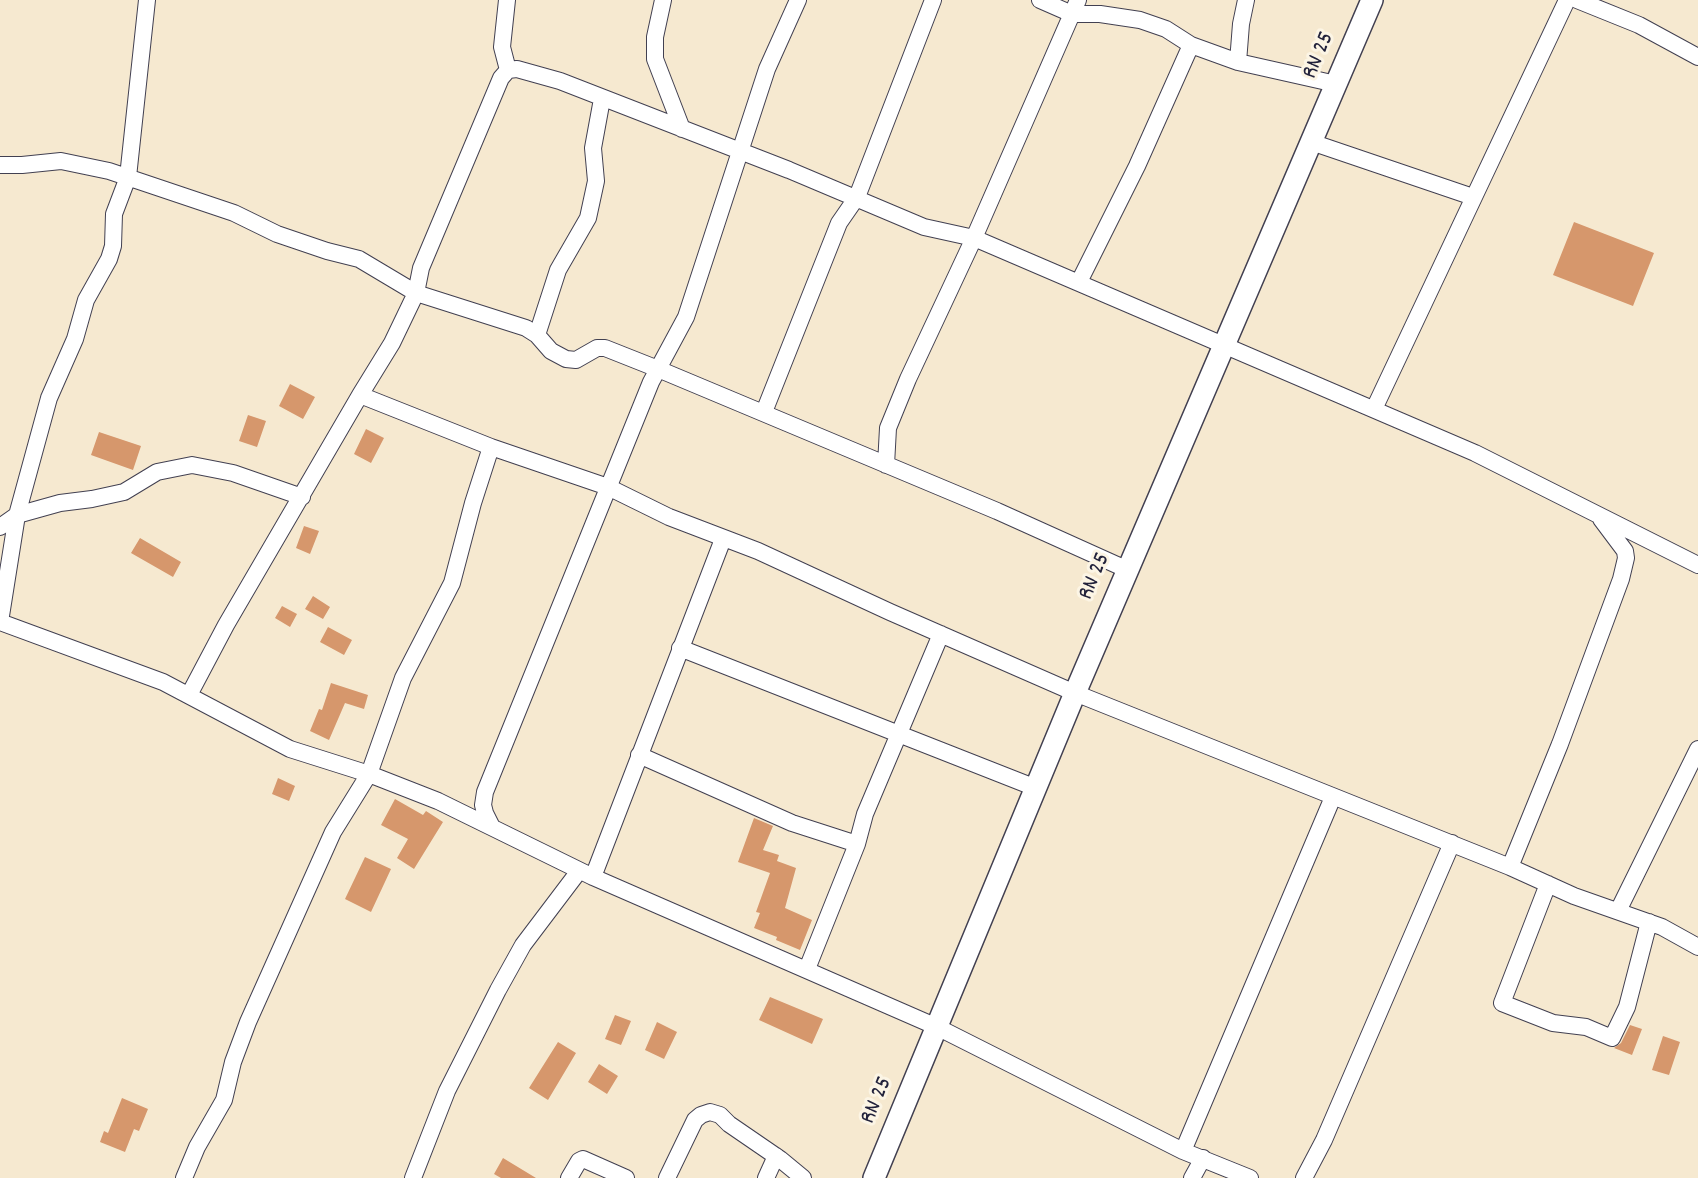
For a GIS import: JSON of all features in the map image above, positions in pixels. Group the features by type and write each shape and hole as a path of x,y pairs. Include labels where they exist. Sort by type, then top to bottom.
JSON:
{"main road":[{"name":"RN 25","path":"874,1178 1075,692 1372,0"}],"street":[{"path":"147,0 128,177 114,214 114,239 109,259 86,300 66,364 48,398 17,515 0,622 163,682 290,749 369,774 438,801 586,874 937,1027 1183,1151 1251,1178"},
{"path":"507,0 502,47 508,70"},
{"path":"663,0 655,37 655,59 682,129"},
{"path":"492,827 485,813 485,792 608,487 658,369 686,317 768,69 797,0"},
{"path":"764,412 839,223 857,197 933,0"},
{"path":"1040,0 1140,20 1166,29 1191,45 1238,62 1336,84"},
{"path":"1238,62 1246,0"},
{"path":"1374,409 1567,0"},
{"path":"1577,0 1639,26 1698,57"},
{"path":"886,465 888,428 908,379 974,238 1075,7"},
{"path":"1079,282 1137,166 1191,45"},
{"path":"189,695 226,625 392,343 416,293 421,268 501,78 508,70 517,69 560,81 857,197 924,227 974,238 1475,453 1597,514 1695,558"},
{"path":"537,335 558,270 588,218 596,181 593,148 602,99"},
{"path":"1311,142 1474,197"},
{"path":"0,165 61,161 128,177 234,213 277,234 359,260 416,293 526,328 537,335 551,351 566,359 576,360 597,348 606,348 764,412 1128,570"},
{"path":"360,395 491,447 608,487 669,517 758,551 1075,692 1648,922 1698,947"},
{"path":"184,1178 197,1147 224,1100 233,1062 248,1022 333,832 369,774 403,678 453,583 460,547 491,447"},
{"path":"0,527 17,515 60,503 124,492 157,472 192,465 233,473 302,496"},
{"path":"1510,867 1560,744 1621,579 1625,551 1597,514"},
{"path":"412,1178 447,1091 523,945 586,874 639,755 723,539"},
{"path":"807,969 857,844 865,814 941,634"},
{"path":"680,648 1035,788"},
{"path":"1618,911 1698,749"},
{"path":"639,755 792,823 857,844"},
{"path":"1183,1151 1333,797"},
{"path":"1304,1178 1324,1140 1452,843"},
{"path":"1548,884 1502,1003 1553,1023 1586,1027 1612,1038 1627,1007 1648,922"},
{"path":"667,1178 695,1120 710,1112 720,1115 803,1178"},
{"path":"766,1178 776,1156"},
{"path":"1192,1178 1203,1158"},
{"path":"569,1178 583,1159 626,1178"}],"building":[{"path":"1574,222 1654,253 1633,306 1553,275"},
{"path":"290,384 315,397 303,419 279,406"},
{"path":"248,415 266,421 257,447 239,441"},
{"path":"366,429 384,438 371,463 354,454"},
{"path":"99,432 141,446 133,470 91,455"},
{"path":"304,526 319,531 310,554 296,548"},
{"path":"140,538 181,562 173,577 131,553"},
{"path":"313,596 330,607 323,619 305,609"},
{"path":"282,606 297,614 290,627 275,618"},
{"path":"328,627 352,640 344,655 320,642"},
{"path":"331,683 368,695 364,709 345,703 329,740 310,731 319,709 322,710"},
{"path":"278,778 295,786 289,801 272,794"},
{"path":"395,799 423,815 426,811 443,822 414,869 397,858 408,839 381,825"},
{"path":"754,818 773,826 763,850 779,855 777,861 796,868 785,908 812,920 800,950 754,928 760,913 756,912 770,873 738,862"},
{"path":"365,857 391,869 371,912 345,899"},
{"path":"770,997 823,1019 812,1044 759,1020"},
{"path":"615,1015 631,1021 621,1045 605,1039"},
{"path":"657,1022 677,1032 664,1059 645,1050"},
{"path":"1630,1025 1642,1029 1632,1055 1614,1048 1621,1043"},
{"path":"1663,1036 1680,1042 1669,1075 1652,1070"},
{"path":"558,1042 576,1053 548,1100 529,1088"},
{"path":"599,1064 618,1076 607,1094 588,1082"},
{"path":"122,1098 148,1109 139,1131 134,1129 125,1152 100,1142 104,1131 108,1133"},
{"path":"503,1158 536,1178 501,1178 494,1174"}]}
